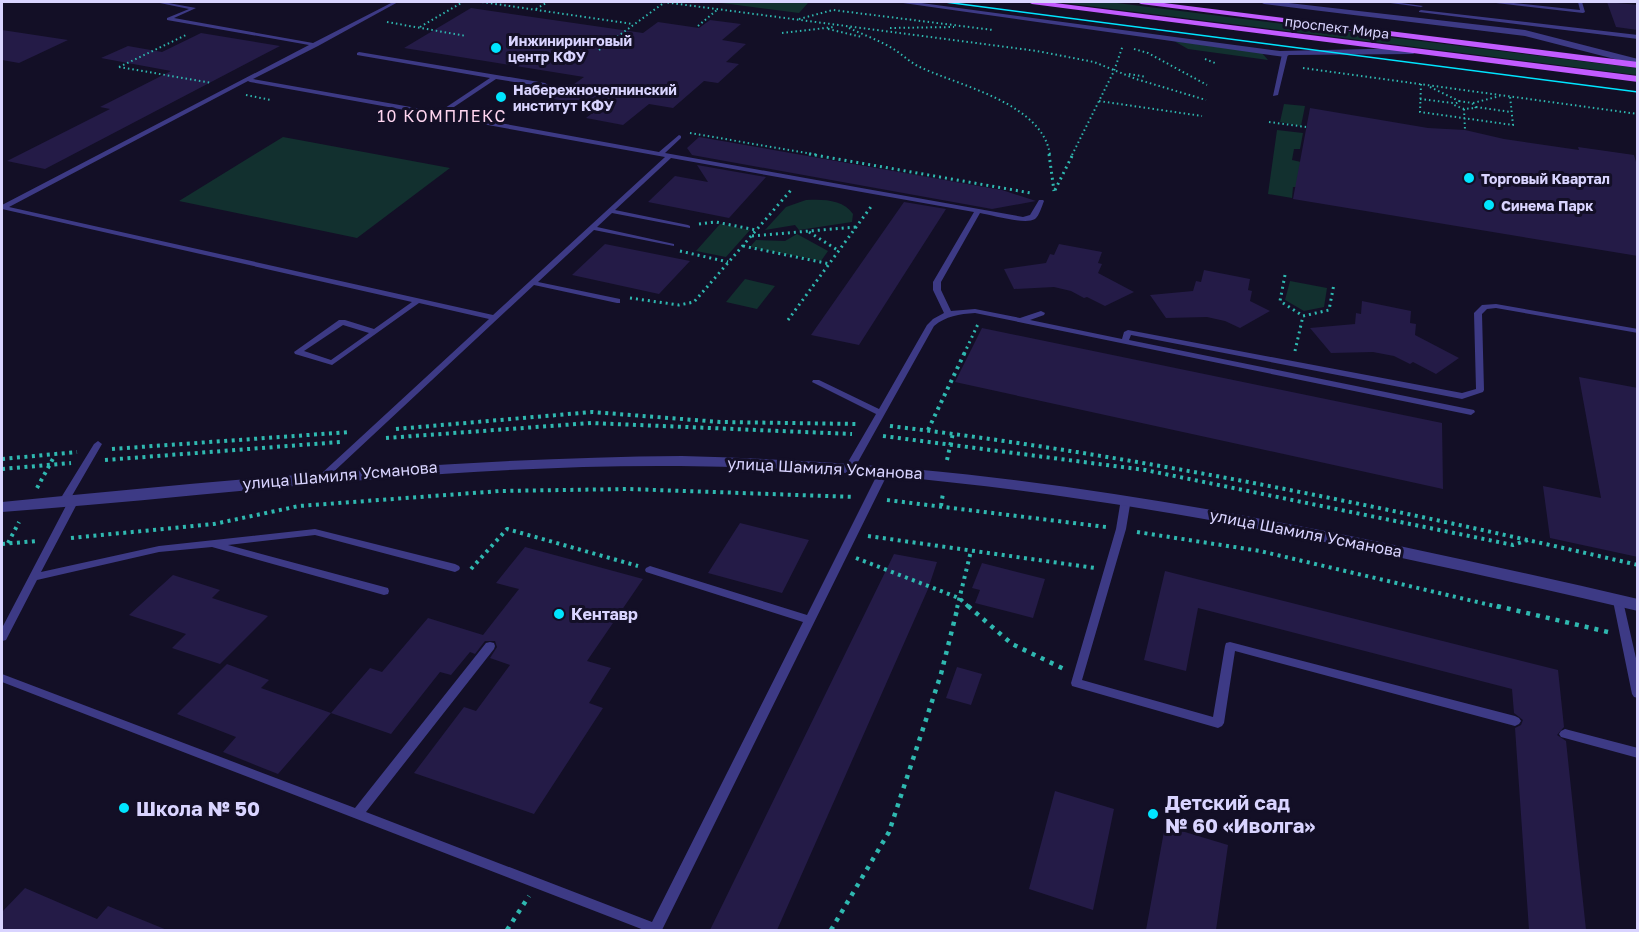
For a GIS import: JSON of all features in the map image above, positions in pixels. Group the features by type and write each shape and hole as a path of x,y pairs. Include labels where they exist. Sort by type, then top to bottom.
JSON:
{"main road":[{"name":"проспект Мира","path":"1032,2 1638,79"},
{"name":"проспект Мира","path":"1141,2 1638,63"}],"street":[{"path":"900,2 1285,54 1283,52 1413,51"},
{"path":"1264,2 1421,10 1525,33 1638,63"},
{"name":"улица Шамиля Усманова","path":"2,507 325,475 529,462 698,462 885,471 946,475 1126,499 1295,529 1638,605"}],"lane":[{"path":"157,2 194,8 169,19 316,45"},
{"path":"2,207 250,80 396,2"},
{"path":"1385,2 1421,10 1638,37"},
{"path":"1496,2 1583,12 1580,2"},
{"path":"359,54 545,85"},
{"path":"1275,95 1285,54"},
{"path":"440,114 495,77"},
{"path":"250,80 1027,219 1033,216 1044,198"},
{"path":"661,154 679,137"},
{"path":"325,475 670,156"},
{"path":"2,207 495,318"},
{"path":"610,211 688,227"},
{"path":"948,314 937,290 937,282 978,211"},
{"path":"592,228 672,244"},
{"path":"533,283 617,301"},
{"path":"375,332 342,322 298,352 332,363 375,332 419,300"},
{"path":"1125,341 1128,332 1462,396 1480,390 1478,313 1485,307 1496,306 1638,331"},
{"path":"849,469 931,325 948,314 965,311 983,312 1471,412"},
{"path":"1022,320 1041,313"},
{"path":"816,382 881,413"},
{"path":"2,637 54,539 69,500 98,444"},
{"path":"2,678 656,930 885,471"},
{"path":"1126,499 1121,529 1076,683 1218,723 1230,646 1515,721"},
{"path":"35,577 159,549 315,532 455,568"},
{"path":"211,543 384,591"},
{"path":"650,570 810,620"},
{"path":"1618,601 1638,694"},
{"path":"358,814 490,646"},
{"path":"1565,734 1638,753"}],"path":[{"path":"419,28 463,2"},
{"path":"482,2 633,24"},
{"path":"535,10 548,2"},
{"path":"599,50 664,2 1036,51 1094,62 1114,71 1206,100"},
{"path":"698,26 718,9"},
{"path":"796,20 833,10 999,30"},
{"path":"364,18 466,36"},
{"path":"796,20 874,41"},
{"path":"782,33 823,27 919,29 977,24"},
{"path":"207,26 118,67 235,87"},
{"path":"846,26 893,49 919,67 1016,108 1030,120 1048,142 1054,191"},
{"path":"1044,198 1054,191 1114,71 1122,47 1131,43"},
{"path":"1122,47 1148,53 1207,85"},
{"path":"1200,54 1212,56"},
{"path":"1283,65 1638,114"},
{"path":"1114,71 1146,76"},
{"path":"1420,84 1420,112 1513,125 1510,96"},
{"path":"1425,85 1459,101 1472,103 1503,95"},
{"path":"1467,90 1467,102"},
{"path":"1420,99 1453,103 1464,109 1476,107 1511,112"},
{"path":"1099,101 1202,116"},
{"path":"1453,103 1459,101"},
{"path":"1472,103 1476,107"},
{"path":"1464,109 1466,130"},
{"path":"1269,122 1306,127"},
{"path":"687,133 1035,194"},
{"path":"617,301 642,298 679,306 694,302 801,179"},
{"path":"788,320 881,194"},
{"path":"688,227 717,222 757,230"},
{"path":"752,236 857,227"},
{"path":"808,231 839,251"},
{"path":"672,244 685,253 729,262"},
{"path":"743,246 830,264"},
{"path":"1285,275 1280,301 1303,316 1329,310 1334,284"},
{"path":"928,430 983,312"},
{"path":"1292,364 1303,316"},
{"path":"947,460 953,433"},
{"path":"37,488 55,454"},
{"path":"2,544 213,524 299,506 500,491 628,489 766,492 872,498 941,506 1121,529 1260,551 1624,635"},
{"path":"941,506 943,493"},
{"path":"8,544 19,522"},
{"path":"455,568 468,572 507,529 650,570"},
{"path":"852,534 1108,570"},
{"path":"1529,540 1638,565"},
{"path":"831,930 889,832 940,674 971,551"},
{"path":"843,553 959,598 1012,644 1078,675"},
{"path":"507,930 537,883"}],"green space":[{"path":"714,2 808,3 799,13"},
{"path":"1057,2 1109,2 1637,68 1637,75"},
{"path":"1174,41 1262,53 1268,60 1188,49"},
{"path":"1284,104 1305,106 1301,126 1280,122"},
{"path":"1277,130 1303,133 1300,149 1294,149 1292,160 1301,162 1297,187 1293,187 1292,198 1268,194"},
{"path":"283,137 450,168 357,238 179,201"},
{"path":"806,200 825,200 844,205 853,214 852,222 799,230 795,225 765,230 786,207"},
{"path":"720,224 750,230 726,257 696,251"},
{"path":"797,234 828,251 821,261 750,247 756,240 785,241"},
{"path":"745,279 775,286 757,309 726,302"},
{"path":"1290,281 1327,288 1324,307 1304,311 1285,300"}],"building":[{"path":"1607,2 1638,5 1638,30 1616,27"},
{"path":"471,8 643,33 658,22 699,28 710,20 741,24 722,40 746,44 726,62 739,64 718,83 704,81 673,108 649,104 623,125 586,118 600,107 553,99 584,77 404,48"},
{"path":"2,30 68,40 19,63 2,60"},
{"path":"201,33 280,46 45,169 7,161 110,109 100,107 171,71 101,58 128,46 162,52"},
{"name":"Торговый Квартал","path":"1310,108 1428,128 1465,130 1504,139 1579,150 1578,147 1634,155 1638,169 1638,256 1293,199"},
{"path":"699,137 1002,190 1036,201 992,209 692,155 687,148"},
{"path":"697,165 766,177 729,218 648,202 675,176 708,182"},
{"path":"904,202 946,209 859,345 811,335"},
{"path":"605,244 690,261 659,294 572,275"},
{"path":"1059,244 1102,252 1098,263 1102,264 1098,273 1134,292 1105,306 1071,291 1054,287 1014,289 1004,269 1046,263 1050,254 1054,255"},
{"path":"1204,270 1250,279 1248,290 1252,291 1250,301 1270,311 1240,328 1225,321 1207,317 1166,318 1150,295 1193,291 1196,281 1201,282"},
{"path":"1362,301 1411,311 1410,323 1416,324 1415,335 1459,358 1436,374 1413,362 1410,364 1394,356 1373,352 1331,353 1310,328 1355,324 1356,313 1361,314"},
{"path":"982,328 1442,423 1443,489 955,382"},
{"path":"1579,377 1638,388 1638,557 1550,538 1543,486 1601,498"},
{"path":"740,523 809,540 782,593 708,573"},
{"path":"525,547 643,579 587,661 611,668 589,703 603,708 534,814 414,773 464,707 476,711 510,665 490,658 497,647 495,641 485,641 475,654 470,652 451,675 440,672 391,734 331,713 370,668 382,672 428,618 483,635 519,589 496,583"},
{"path":"894,554 937,562 928,589 777,930 710,930"},
{"path":"982,563 1045,579 1033,618 975,603 980,590 972,588"},
{"path":"1165,571 1558,670 1564,727 1557,735 1566,741 1586,930 1529,930 1515,728 1521,725 1523,720 1514,713 1512,689 1198,608 1186,671 1144,660"},
{"path":"173,575 220,590 212,598 268,616 220,664 172,648 186,634 129,615"},
{"path":"227,664 269,680 261,688 331,713 278,774 223,752 236,737 177,714"},
{"path":"957,667 982,674 971,705 946,698"},
{"path":"1055,791 1114,809 1093,910 1029,889"},
{"path":"1165,826 1228,845 1216,930 1146,930"},
{"path":"25,888 97,919 108,906 167,930 2,930 2,912"}],"tram line":[{"path":"945,2 1638,92"}],"place":[{"name":"Инжиниринговый центр КФУ","path":"496,48"},
{"name":"Набережночелнинский институт КФУ","path":"501,97"},
{"name":"Торговый Квартал","path":"1469,178"},
{"name":"Синема Парк","path":"1489,205"},
{"name":"Кентавр","path":"559,614"},
{"name":"Школа № 50","path":"124,808"},
{"name":"Детский сад № 60 «Иволга»","path":"1153,814"}],"district":[{"name":"10 КОМПЛЕКС","path":"442,116"}]}
